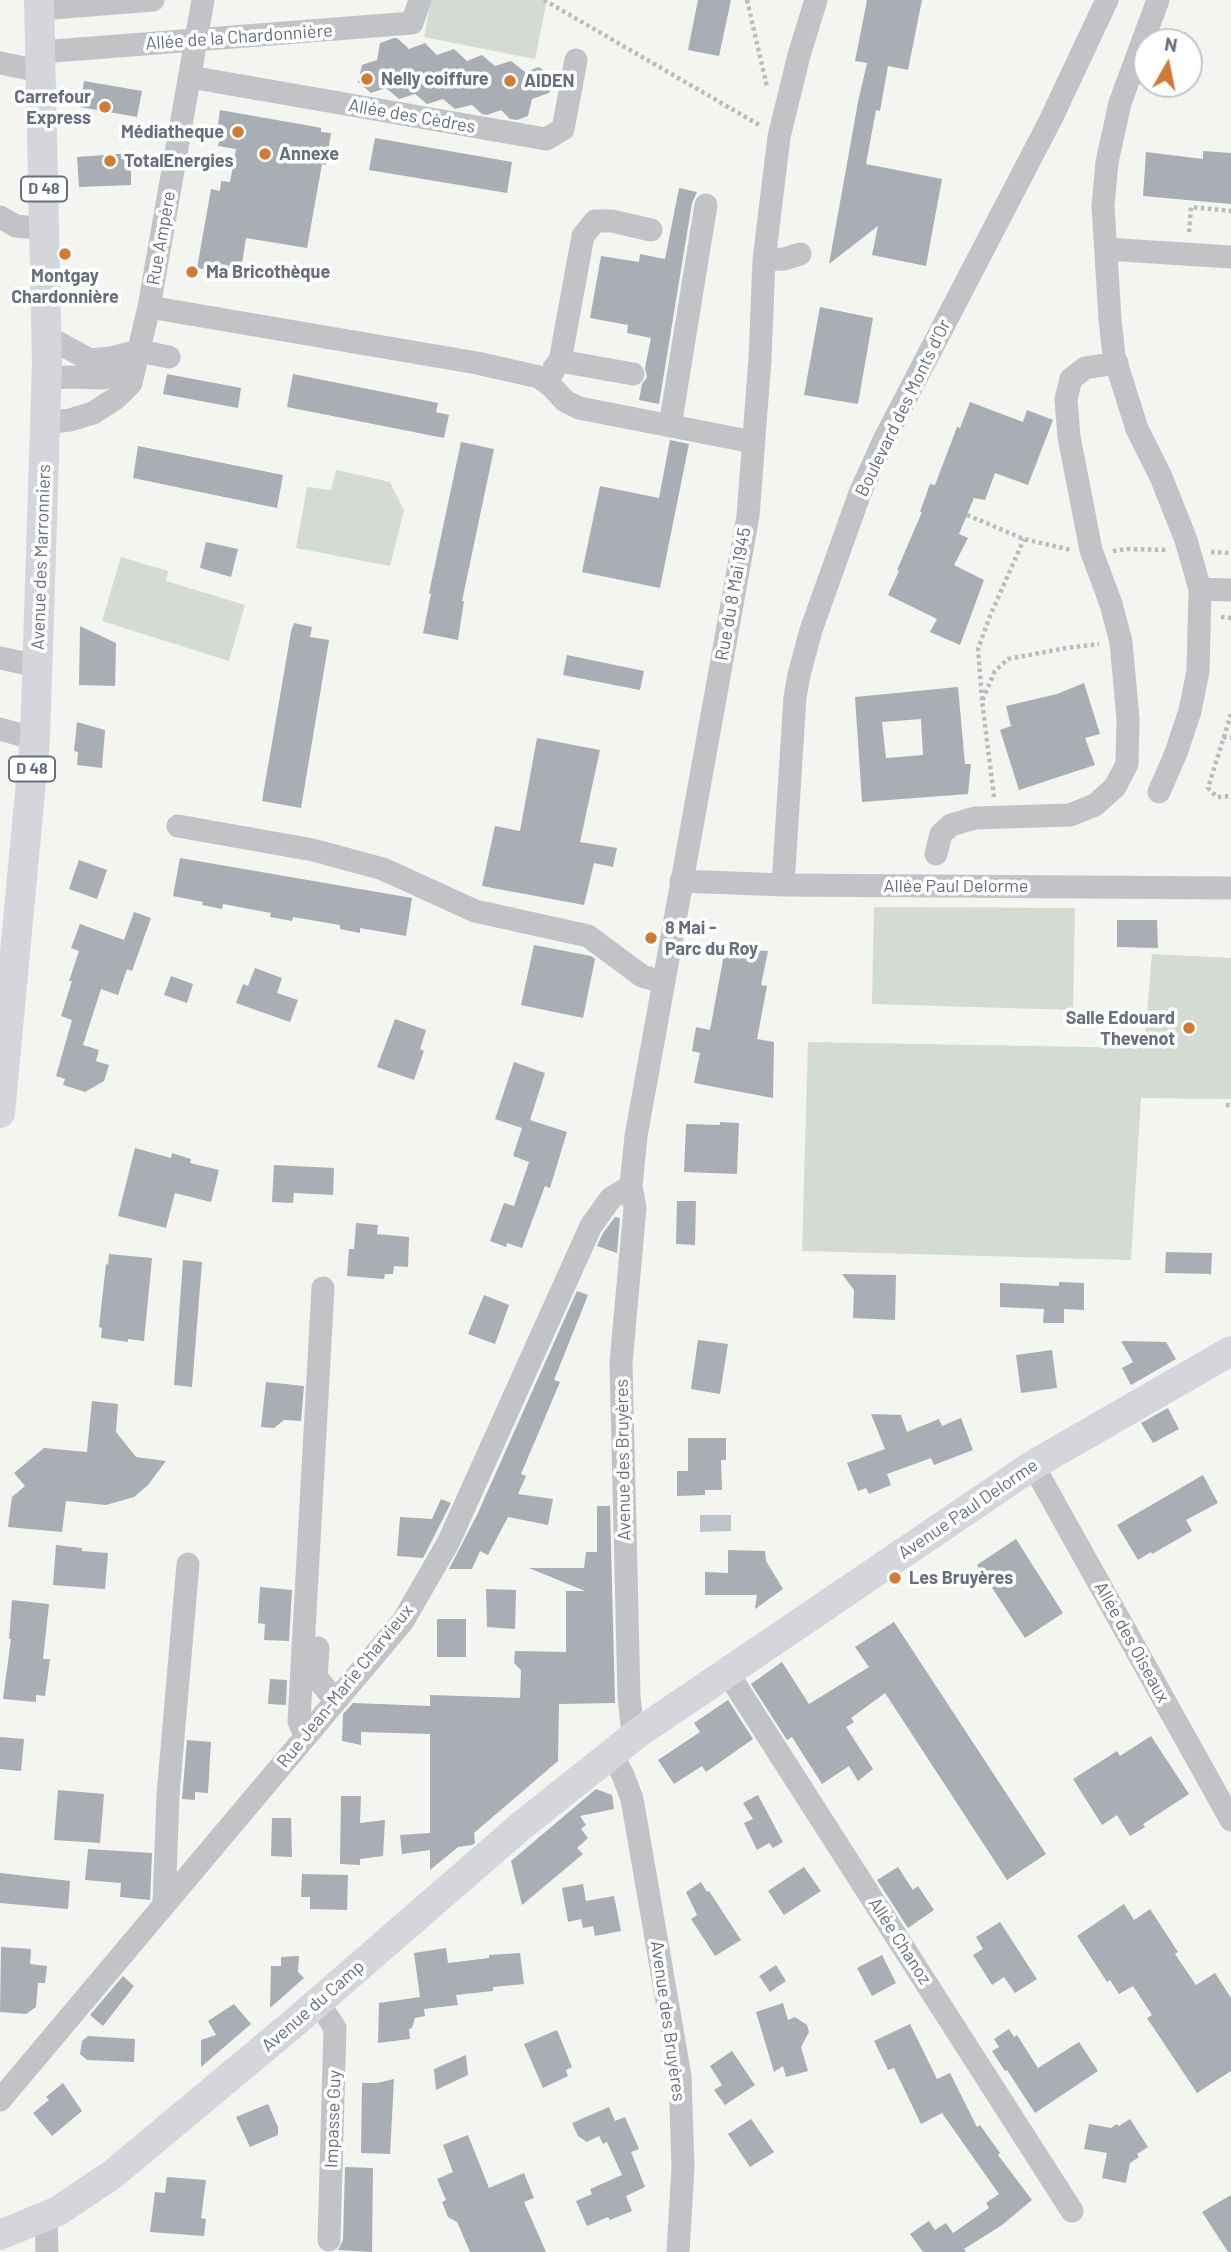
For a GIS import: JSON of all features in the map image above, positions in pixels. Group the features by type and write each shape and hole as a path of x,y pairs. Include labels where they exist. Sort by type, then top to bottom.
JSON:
{"main road":[{"name":"Avenue des Marronniers","path":"0,1113 35,739 38,666 46,423 45,229 39,5"},
{"name":"Avenue Paul Delorme","path":"611,1754 727,1672 1033,1465 1231,1351"},
{"name":"Avenue du Camp","path":"0,2235 58,2211 113,2174 318,2002 521,1826 611,1754"}],"street":[{"path":"39,5 153,0"},
{"name":"Rue Ampère","path":"46,423 93,413 116,398 131,383 149,307 203,0"},
{"name":"Allée de la Chardonnière","path":"0,63 40,62 196,40 412,23 419,0"},
{"name":"Rue du 8 Mai 1945","path":"631,1186 636,1131 748,516 764,260 779,137 799,55 817,0"},
{"name":"Boulevard des Monts d'Or","path":"783,885 795,697 799,675 811,630 860,493 885,438 1050,121 1107,0"},
{"path":"1158,0 1120,103 1107,162 1103,206 1110,318 1117,363 1137,429 1161,477 1189,551 1200,589 1198,671 1190,711 1159,792"},
{"name":"Allée des Cèdres","path":"190,78 546,139 563,129 576,60"},
{"path":"670,426 706,205"},
{"path":"0,217 16,226 45,229"},
{"path":"551,386 554,368 560,361 583,236 595,221 612,221 651,230"},
{"path":"1106,249 1231,257"},
{"path":"764,260 784,259 800,254"},
{"path":"149,307 477,363 539,377 565,401 579,408 753,442"},
{"path":"46,335 90,360 139,351 169,357"},
{"path":"46,379 103,378 120,370 139,351"},
{"path":"560,361 633,374"},
{"path":"936,854 941,834 951,825 975,818 1070,815 1096,805 1115,787 1127,764 1128,719 1121,642 1111,604 1093,556 1069,436 1066,399 1072,379 1085,368 1117,363"},
{"path":"1200,589 1231,590"},
{"path":"0,658 38,666"},
{"path":"0,729 35,739"},
{"path":"178,826 313,850 383,869 475,911 588,936 642,975 663,982"},
{"name":"Allée Paul Delorme","path":"681,881 783,885 1231,888"},
{"name":"Rue Jean-Marie Charvieux","path":"0,2100 403,1621 448,1543 591,1226 611,1198 631,1186"},
{"name":"Avenue des Bruyères","path":"631,1186 635,1209 621,1363 629,1696 632,1725 638,1733"},
{"path":"305,1736 299,1721 323,1288"},
{"path":"335,1700 316,1677 336,1327"},
{"name":"Allée des Oiseaux","path":"1033,1465 1231,1820"},
{"path":"164,1904 168,1795 188,1564"},
{"name":"Allée Chanoz","path":"727,1672 1072,2211"},
{"name":"Avenue des Bruyères","path":"611,1754 632,1799 680,2076 682,2167 678,2252"},
{"name":"Impasse Guy","path":"318,2002 335,2028 329,2240"},
{"path":"46,2216 47,2252"}],"path":[{"path":"544,0 755,122"},
{"path":"747,0 768,90 789,97"},
{"path":"1191,207 1231,211"},
{"path":"967,515 1024,539 1093,556 1126,549 1189,551"},
{"path":"996,817 978,649 1024,539"},
{"path":"982,701 995,671 1008,659 1066,648 1121,642"},
{"path":"1231,714 1208,788 1217,797 1231,796"},
{"path":"1223,737 1231,738"}],"shaded area":[{"path":"431,0 547,0 535,59 424,37"},
{"path":"336,470 390,482 404,510 390,566 296,548 307,487 331,490"},
{"path":"121,557 168,571 166,581 245,605 229,661 102,621"},
{"path":"874,907 1075,908 1073,1010 872,1004"},
{"path":"1152,954 1231,958 1231,1099 1141,1098 1131,1260 802,1251 808,1042 1144,1048"},
{"path":"700,1515 731,1515 731,1531 700,1532"}],"building":[{"path":"698,0 731,0 719,56 688,50"},
{"path":"867,0 922,0 908,70 888,66 866,164 942,179 926,266 872,255 878,226 829,264 867,63 855,61"},
{"path":"394,38 409,49 425,43 437,55 454,49 467,61 482,55 495,66 511,61 525,72 539,67 553,78 549,93 532,99 528,116 517,120 510,119 501,110 487,115 472,105 455,109 443,99 427,104 415,94 399,99 386,88 371,93 358,82 362,65 377,60 380,43"},
{"path":"84,81 142,91 137,117 80,107"},
{"path":"220,110 321,128 321,132 331,133 326,165 322,164 307,248 246,238 240,276 197,268 211,189 220,191 221,181 230,182 236,149 218,146 221,133 217,132"},
{"path":"375,138 512,162 507,193 369,170"},
{"path":"1203,151 1231,153 1231,204 1143,196 1146,152 1203,159"},
{"path":"131,153 131,185 79,187 77,157"},
{"path":"679,188 697,192 692,203 659,404 639,400 642,384 647,377 645,368 651,338 627,333 628,325 590,318 601,256 639,262 640,254 665,259"},
{"path":"820,307 873,318 858,404 804,395"},
{"path":"167,374 241,388 238,408 163,394"},
{"path":"293,374 438,403 436,412 449,415 444,438 287,407"},
{"path":"970,402 1023,422 1027,410 1053,420 1028,485 995,473 985,500 974,498 959,534 968,538 954,565 984,580 960,645 930,632 937,619 888,595 922,512 930,484 935,485 957,427 960,428"},
{"path":"670,440 689,444 660,588 582,572 600,486 659,498"},
{"path":"461,442 494,449 462,601 458,640 423,633"},
{"path":"138,446 283,475 277,508 133,478"},
{"path":"206,542 238,549 231,577 200,568"},
{"path":"294,623 312,627 310,637 329,640 301,808 262,801"},
{"path":"80,626 116,643 115,686 79,685"},
{"path":"567,655 644,671 640,690 563,675"},
{"path":"1084,683 1100,734 1085,738 1095,765 1019,790 1000,730 1011,726 1006,706 1057,694"},
{"path":"958,687 965,764 971,764 968,794 862,802 855,697","holes":["921,719 923,755 886,758 882,722"]},
{"path":"77,722 105,730 102,768 77,765 78,752 74,751"},
{"path":"537,738 600,750 580,842 617,848 613,867 594,863 584,905 482,886 495,826 520,831"},
{"path":"180,858 412,898 406,936 360,928 360,933 340,929 340,925 293,917 292,921 270,917 271,913 223,904 222,909 173,896"},
{"path":"79,860 107,870 97,899 69,889"},
{"path":"134,912 151,918 132,971 127,969 118,995 101,989 83,1045 99,1050 96,1061 109,1065 104,1081 85,1092 63,1085 65,1079 56,1076 72,1020 61,1016 79,951 71,948 80,924 124,940"},
{"path":"1117,920 1157,920 1158,948 1117,947"},
{"path":"534,945 595,959 583,1018 521,1005"},
{"path":"725,949 768,951 761,985 767,986 757,1039 774,1042 773,1098 694,1083 700,1053 692,1051 696,1027 710,1030"},
{"path":"255,968 282,978 277,993 298,1000 290,1022 236,1003 243,984 248,986"},
{"path":"171,976 193,984 187,1003 164,995"},
{"path":"395,1019 426,1030 420,1049 424,1051 414,1080 377,1067"},
{"path":"514,1062 545,1073 530,1120 567,1132 550,1188 545,1186 522,1248 507,1243 506,1247 490,1241 504,1203 514,1206 529,1162 513,1156 522,1128 495,1119"},
{"path":"720,1122 739,1123 737,1174 684,1172 686,1124 720,1125"},
{"path":"135,1148 171,1158 172,1153 191,1159 190,1163 219,1170 211,1202 175,1193 166,1228 118,1216"},
{"path":"274,1165 334,1168 333,1195 294,1193 293,1203 272,1202"},
{"path":"677,1201 696,1201 695,1245 676,1244"},
{"path":"615,1217 620,1218 617,1253 597,1246"},
{"path":"356,1223 378,1225 377,1234 409,1237 408,1267 394,1266 393,1274 385,1274 384,1279 347,1276 349,1249 354,1249"},
{"path":"1166,1252 1212,1253 1211,1274 1165,1273"},
{"path":"109,1254 152,1258 144,1341 128,1339 128,1342 101,1338 102,1328 99,1327"},
{"path":"183,1260 202,1262 192,1387 174,1385"},
{"path":"842,1274 896,1275 895,1320 853,1318 854,1290"},
{"path":"1059,1282 1084,1283 1084,1310 1064,1309 1064,1323 1043,1323 1044,1309 1000,1307 1000,1283 1059,1286"},
{"path":"577,1291 588,1295 554,1380 560,1382 521,1474 526,1476 518,1494 553,1499 548,1525 508,1517 488,1555 480,1551 472,1569 449,1569 477,1515"},
{"path":"484,1295 509,1305 495,1344 468,1334"},
{"path":"698,1340 728,1344 720,1394 691,1389"},
{"path":"1121,1341 1166,1342 1176,1359 1131,1385 1122,1368 1133,1362"},
{"path":"1052,1350 1057,1388 1021,1393 1016,1355"},
{"path":"266,1382 304,1386 301,1421 284,1420 274,1428 261,1427"},
{"path":"92,1401 118,1404 116,1432 136,1457 166,1461 148,1485 134,1497 106,1505 66,1501 62,1532 8,1527 12,1497 25,1486 14,1473 44,1448 87,1452"},
{"path":"1168,1408 1179,1429 1153,1443 1141,1423"},
{"path":"871,1414 901,1415 907,1432 939,1419 942,1426 961,1418 973,1450 934,1465 931,1458 887,1474 891,1485 869,1494 866,1488 858,1491 847,1463 885,1449"},
{"path":"688,1438 726,1438 726,1460 721,1460 722,1490 705,1490 705,1495 677,1496 677,1471 688,1471"},
{"path":"1203,1475 1218,1503 1186,1520 1192,1531 1138,1560 1117,1525"},
{"path":"441,1499 451,1503 423,1558 397,1556 400,1517 432,1519"},
{"path":"597,1506 610,1506 615,1703 559,1704 558,1761 474,1833 475,1843 458,1847 430,1870 430,1850 402,1854 400,1835 430,1833 430,1734 361,1732 361,1745 342,1741 343,1714 353,1703 430,1706 430,1695 520,1698 521,1670 514,1663 515,1651 566,1652 566,1591 585,1591 529,1568 584,1568 586,1552 597,1552"},
{"path":"1016,1539 1063,1613 1025,1638 977,1565"},
{"path":"56,1545 108,1553 105,1589 53,1585"},
{"path":"728,1550 765,1551 766,1561 783,1589 755,1609 757,1595 705,1595 705,1572 728,1573"},
{"path":"260,1587 292,1590 289,1641 264,1640 265,1624 258,1623"},
{"path":"486,1589 516,1590 515,1629 487,1627"},
{"path":"12,1600 49,1604 43,1659 50,1659 45,1696 36,1695 36,1702 3,1699 11,1639"},
{"path":"437,1619 466,1619 466,1657 437,1657"},
{"path":"894,1622 1046,1854 1007,1880 885,1693 851,1718 854,1722 846,1727 873,1769 858,1781 849,1766 822,1784 792,1737 787,1740 751,1684 782,1662 809,1704 869,1667 855,1647"},
{"path":"270,1679 287,1680 286,1705 268,1704"},
{"path":"728,1700 753,1739 706,1772 702,1766 674,1784 658,1760 700,1732 694,1723"},
{"path":"1151,1736 1189,1794 1143,1824 1145,1827 1130,1836 1117,1815 1102,1825 1073,1779 1117,1751 1120,1756"},
{"path":"0,1737 24,1739 21,1771 0,1769"},
{"path":"187,1740 211,1742 208,1793 195,1792 195,1800 182,1799"},
{"path":"596,1789 612,1795 614,1809 580,1816 586,1825 581,1829 588,1838 577,1848 583,1854 522,1905 511,1861"},
{"path":"58,1790 104,1794 100,1843 54,1840"},
{"path":"758,1795 783,1842 773,1848 769,1843 757,1850 744,1823 753,1819 743,1803"},
{"path":"341,1796 361,1796 360,1823 385,1820 383,1856 360,1859 360,1865 340,1864"},
{"path":"272,1818 291,1818 292,1857 271,1856"},
{"path":"88,1849 152,1853 150,1900 120,1897 121,1883 85,1880"},
{"path":"804,1867 821,1891 784,1915 768,1891"},
{"path":"898,1867 913,1890 918,1886 934,1910 908,1928 877,1880"},
{"path":"0,1873 70,1881 68,1909 0,1903"},
{"path":"302,1874 348,1875 347,1910 310,1909 310,1897 301,1897"},
{"path":"701,1882 741,1940 715,1956 691,1919 697,1915 686,1892"},
{"path":"583,1884 586,1901 614,1896 621,1931 595,1936 593,1926 583,1928 581,1919 568,1922 562,1888"},
{"path":"1124,1904 1134,1920 1150,1909 1196,1985 1215,1973 1231,1998 1231,2071 1197,2093 1147,2018 1152,2015 1133,1986 1119,1994 1110,1980 1107,1982 1077,1936"},
{"path":"1000,1922 1037,1979 1015,1993 1004,1977 992,1985 973,1955 983,1949 976,1937"},
{"path":"1,1947 31,1949 30,1964 47,1966 45,1983 38,1983 36,2007 26,2014 0,2012"},
{"path":"446,1948 448,1963 489,1958 489,1955 520,1953 524,1984 456,1995 458,2005 424,2009 425,2016 415,2018 412,2028 409,2029 410,2039 378,2043 379,2003 420,1997 414,1953"},
{"path":"882,1955 896,1983 872,1996 857,1968"},
{"path":"299,1956 298,1972 304,1978 270,2008 271,1966 281,1966 281,1957"},
{"path":"776,1965 786,1981 770,1992 759,1976"},
{"path":"123,1976 134,1986 103,2026 90,2015"},
{"path":"783,2003 788,2020 795,2017 807,2025 809,2032 801,2047 808,2071 786,2077 783,2066 774,2072 756,2012"},
{"path":"234,2004 251,2024 201,2067 201,2040 216,2035 208,2021"},
{"path":"910,2024 937,2079 950,2073 977,2127 980,2125 1000,2153 998,2155 1032,2200 1002,2225 964,2249 966,2252 923,2252 910,2234 929,2221 935,2230 946,2223 953,2233 989,2208 986,2203 999,2194 942,2113 921,2124 894,2068 888,2070 874,2041"},
{"path":"1009,2029 1014,2037 1017,2035 1038,2068 1079,2042 1098,2071 1035,2113 992,2051 999,2047 994,2039"},
{"path":"557,2030 572,2067 566,2070 568,2076 543,2088 524,2044"},
{"path":"88,2036 135,2039 134,2062 87,2060 80,2054 82,2041"},
{"path":"732,2051 755,2085 725,2105 714,2090 722,2085 710,2066"},
{"path":"466,2055 468,2075 436,2090 434,2069"},
{"path":"394,2079 390,2154 361,2153 362,2083"},
{"path":"63,2083 82,2111 52,2136 33,2113 49,2100 46,2097"},
{"path":"268,2104 278,2127 278,2135 250,2147 236,2117"},
{"path":"609,2107 615,2121 625,2117 639,2149 631,2152 645,2187 626,2196 632,2211 587,2226 576,2201 592,2194 590,2189 622,2175 607,2142 603,2144 599,2136 587,2142 578,2136 572,2123"},
{"path":"751,2119 774,2152 750,2167 728,2134"},
{"path":"1130,2119 1148,2147 1130,2163 1126,2183 1102,2178 1107,2153 1084,2149 1089,2124 1111,2128"},
{"path":"468,2135 489,2188 524,2173 534,2198 524,2202 546,2252 470,2252 457,2222 448,2217 442,2202 446,2200 437,2179 453,2172 443,2145"},
{"path":"345,2167 373,2168 372,2252 338,2250 343,2240"},
{"path":"167,2177 206,2180 201,2218 206,2219 204,2236 150,2232 155,2192 165,2193"},
{"path":"1231,2195 1231,2252 1228,2252 1202,2212"}],"place":[{"name":"Nelly coiffure","path":"367,79"},
{"name":"AIDEN","path":"510,81"},
{"name":"Carrefour Express","path":"105,107"},
{"name":"Médiatheque","path":"238,132"},
{"name":"Annexe","path":"265,154"},
{"name":"TotalEnergies","path":"110,161"},
{"name":"Montgay Chardonnière","path":"65,254"},
{"name":"Ma Bricothèque","path":"192,272"},
{"name":"8 Mai - Parc du Roy","path":"651,938"},
{"name":"Salle Edouard Thevenot","path":"1189,1028"},
{"name":"Les Bruyères","path":"895,1578"}]}
